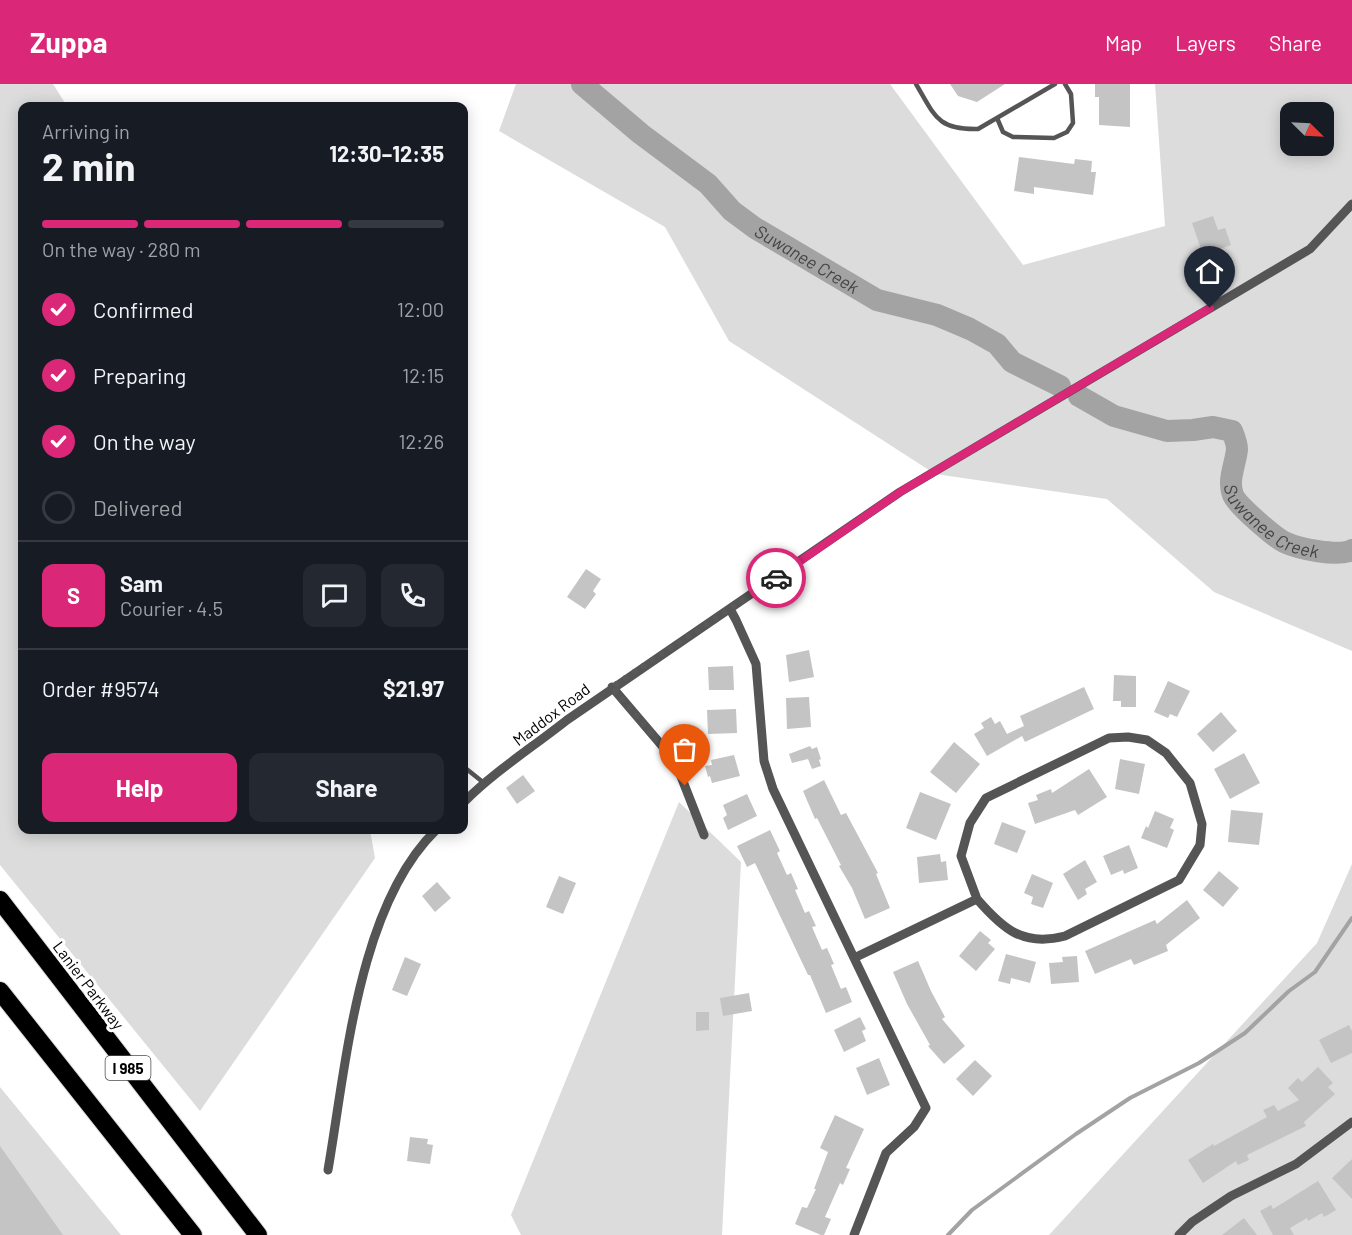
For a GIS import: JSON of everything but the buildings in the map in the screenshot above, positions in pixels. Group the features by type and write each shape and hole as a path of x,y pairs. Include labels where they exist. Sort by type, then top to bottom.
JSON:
{"highway":[{"name":"Lanier Parkway","path":"0,900 258,1235"},
{"path":"0,991 193,1235"}],"street":[{"name":"Maddox Road","path":"468,798 484,783 612,687 900,492 1310,249 1352,204"},
{"path":"730,609 756,664 764,761 773,789 926,1108 914,1127 886,1153 854,1235"},
{"path":"612,687 675,761 704,835"},
{"path":"1128,737 1147,740 1166,753 1190,783 1202,824 1200,845 1179,880 1065,936 1051,939 1022,937 998,922 977,899 961,856 970,823 986,798 1109,738 1128,737"},
{"path":"328,1170 364,964 395,887 423,842 432,834"},
{"path":"854,958 977,899"},
{"path":"1179,1235 1192,1222 1231,1196 1296,1164 1352,1122"}],"lane":[{"path":"916,84 933,113 945,126 978,129 1055,84"},
{"path":"997,118 1003,132 1013,137 1054,138 1067,132 1073,123 1071,93 1065,84"},
{"path":"468,770 484,783"}],"shaded area":[{"path":"0,84 53,84 64,102 18,102 18,834 371,834 375,858 200,1111 0,865"},
{"path":"516,84 890,84 1023,265 1165,226 1155,84 1352,84 1352,651 1214,592 1107,499 935,474 729,341 665,227 499,131"},
{"path":"679,802 741,862 722,1235 521,1235 511,1215"},
{"path":"1352,864 1352,1235 1049,1235 1317,943"},
{"path":"0,1087 121,1235 0,1235"}],"waterway":[{"name":"Suwanee Creek","path":"582,84 641,134 708,184 732,211 755,228 877,300 937,315 970,329 997,344 1012,362 1060,386"},
{"name":"Suwanee Creek","path":"1079,396 1114,416 1167,431 1213,427 1232,431 1237,449 1231,489 1236,500 1248,513 1272,534 1291,545 1338,553 1352,550"},
{"path":"948,1235 972,1210 1076,1134 1130,1098 1199,1063 1245,1033 1289,991 1315,972 1352,918"}],"way so far":[{"path":"685,786 675,761 612,687 776,578"}],"route":[{"path":"776,578 900,492 1210,308"}]}
